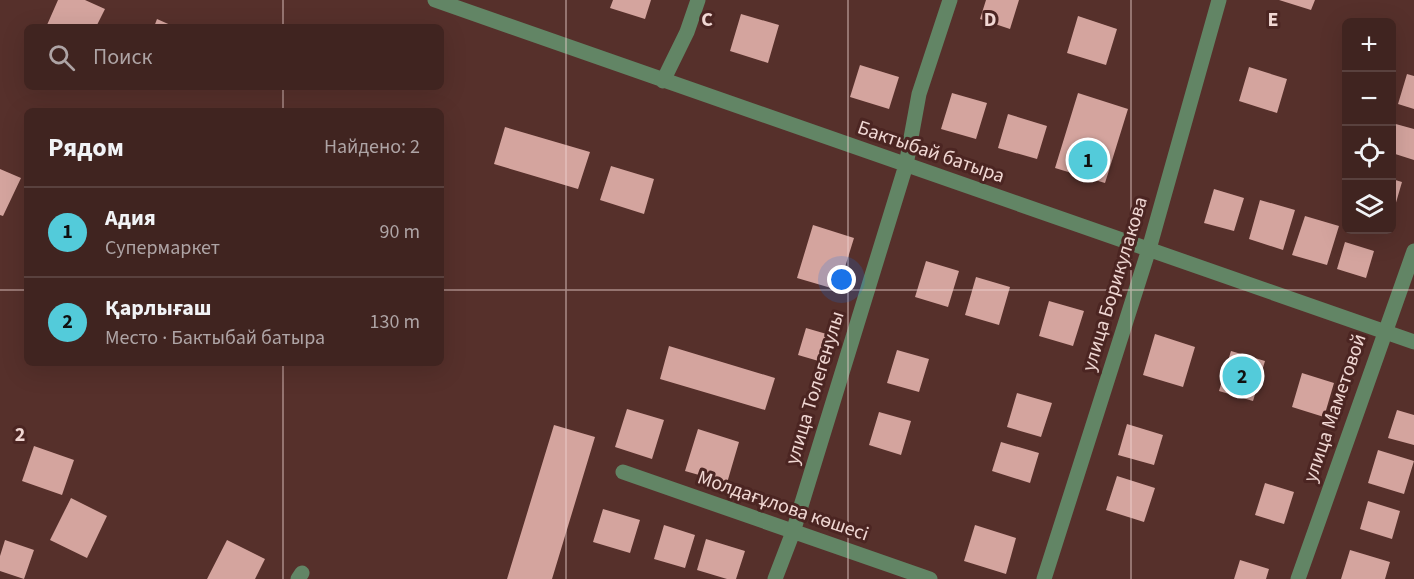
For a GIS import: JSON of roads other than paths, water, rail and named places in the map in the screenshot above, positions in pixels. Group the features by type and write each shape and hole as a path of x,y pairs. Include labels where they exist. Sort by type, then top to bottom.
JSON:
{"street":[{"name":"Бактыбай батыра","path":"435,0 1414,342"},
{"path":"663,81 687,32 698,0"},
{"name":"улица Толегенулы","path":"775,579 793,532 906,165 919,94 950,0"},
{"name":"улица Борикулакова","path":"1044,579 1149,249 1220,0"},
{"name":"улица Маметовой","path":"1298,579 1414,251"},
{"name":"Молдағұлова көшесі","path":"623,472 930,579"}],"place":[{"name":"Адия","path":"1088,160"},
{"name":"Қарлығаш","path":"1242,376"}]}
